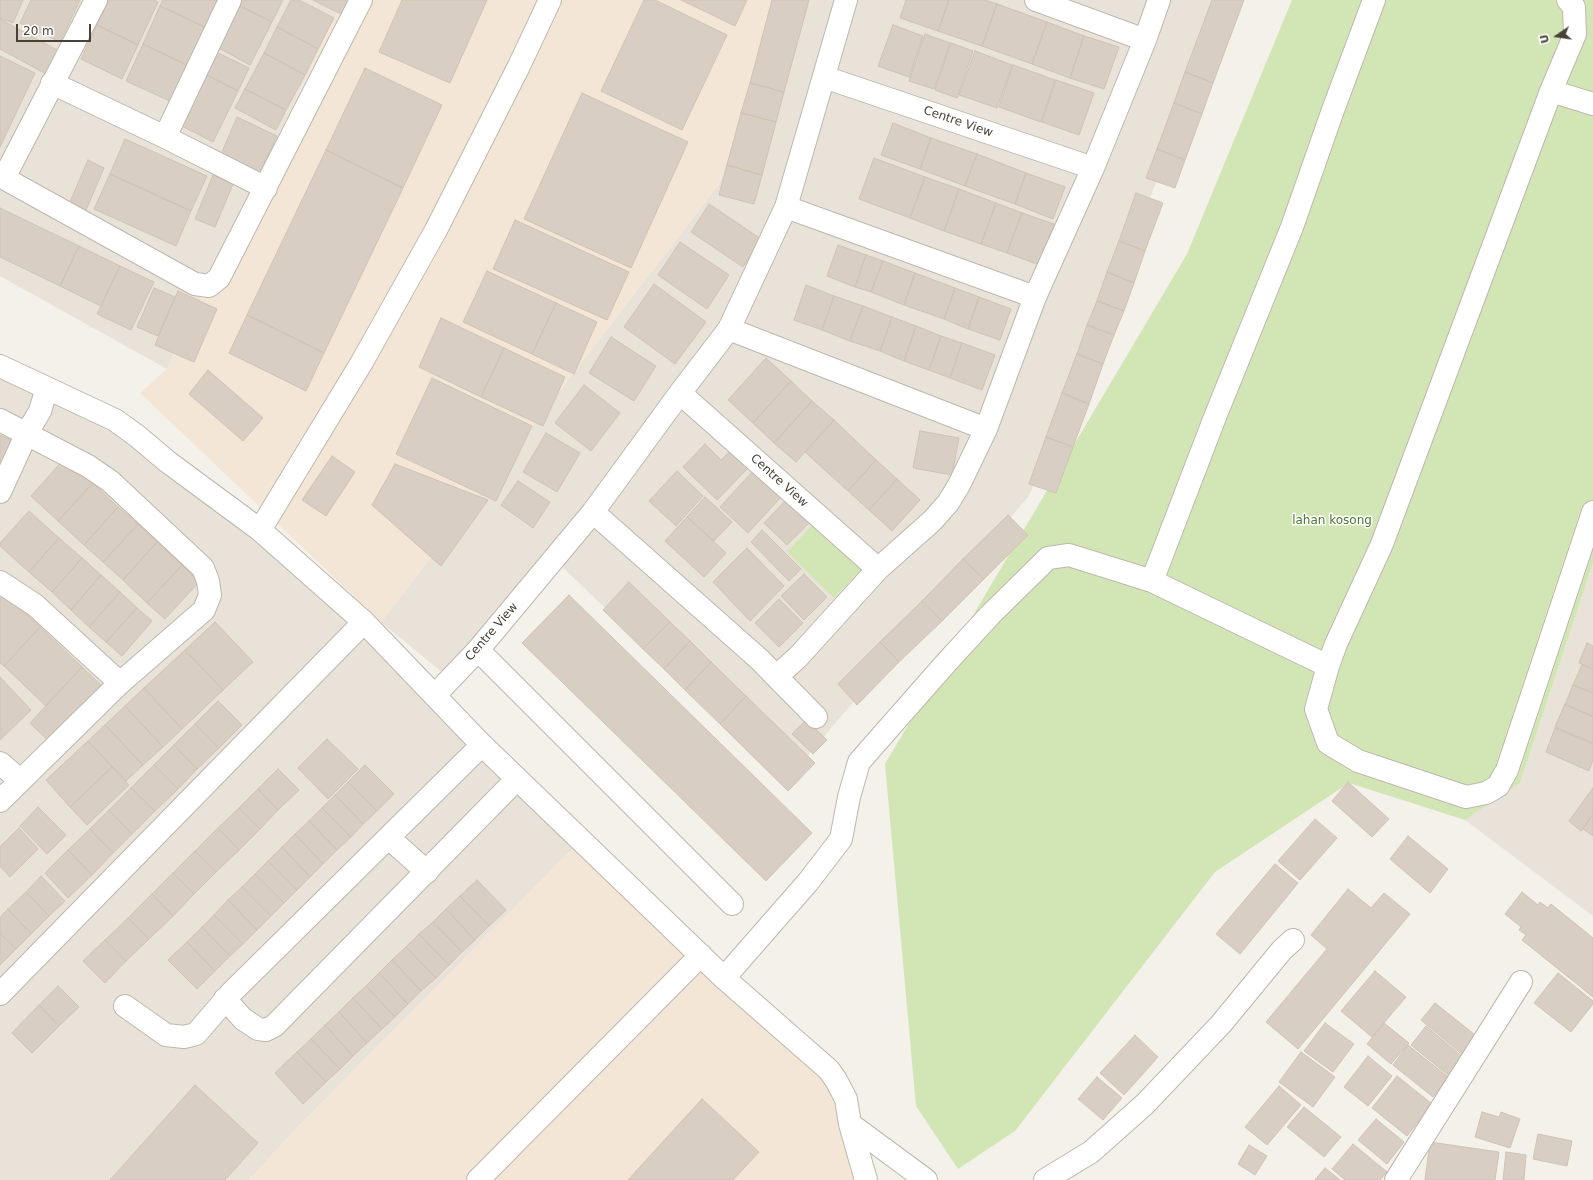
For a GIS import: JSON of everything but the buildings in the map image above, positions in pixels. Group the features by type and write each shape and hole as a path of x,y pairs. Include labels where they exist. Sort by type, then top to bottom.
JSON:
{"street":[{"path":"96,0 2,177 195,284 209,286 220,278 361,0"},
{"path":"166,137 230,0"},
{"path":"260,530 362,362 436,230 519,66 550,0"},
{"name":"Centre View","path":"435,695 478,650 593,512 729,329 786,208 846,0"},
{"path":"1036,0 1145,40"},
{"path":"777,676 798,657 878,569 932,521 948,503 960,484 986,429 1035,297 1093,168 1145,40 1159,0"},
{"path":"1152,581 1215,417 1292,227 1332,110 1374,0"},
{"path":"1568,0 1574,7 1575,34 1551,91 1382,544 1336,644 1328,666 1316,708 1328,743 1358,761 1466,797 1486,793 1498,786 1507,770 1593,512"},
{"name":"Centre View","path":"824,77 1093,168"},
{"path":"52,82 166,137 266,188"},
{"path":"1551,91 1593,104"},
{"path":"786,208 1035,297"},
{"path":"729,329 986,429"},
{"path":"0,366 120,424 168,462 260,530 364,622 482,745 517,779 724,978 829,1070 846,1099 850,1124 866,1180"},
{"path":"0,492 27,433 40,411 47,388"},
{"name":"Centre View","path":"680,393 878,569"},
{"path":"0,420 88,466 110,482 203,568 208,581 210,595 204,610 120,683 0,801"},
{"path":"593,512 777,676 816,717"},
{"path":"724,978 808,882 841,839 849,797 859,762 990,615 1048,558 1069,554 1152,581 1328,666"},
{"path":"0,582 35,605 120,683"},
{"path":"0,994 364,622"},
{"path":"478,650 732,904"},
{"path":"125,1006 166,1034 184,1037 196,1034 225,999 482,745"},
{"path":"0,763 20,780"},
{"path":"225,999 243,1019 258,1029 270,1029 427,872 517,779"},
{"path":"389,838 427,872"},
{"path":"1045,1180 1091,1152 1145,1104 1221,1024 1282,950 1293,940"},
{"path":"478,1180 701,955"},
{"path":"1396,1180 1521,982"},
{"path":"850,1124 926,1180"}],"shaded area":[{"path":"0,0 343,0 167,369 0,276"},
{"path":"343,0 775,0 720,183 381,622 140,393 167,369"},
{"path":"775,0 1230,0 1029,496 786,781 553,558 443,673 381,622 720,183"},
{"path":"0,367 126,430 359,626 583,838 294,1131 249,1180 0,1180"},
{"path":"1593,563 1593,916 1465,820 1520,783"},
{"path":"583,838 829,1078 861,1180 249,1180 294,1131"}],"green space":[{"name":"lahan kosong","path":"1292,0 1593,0 1593,563 1520,783 1465,820 1349,783 1215,872 1015,1131 958,1169 916,1106 885,764 1187,254"},
{"path":"814,523 862,569 834,598 787,552"}]}
